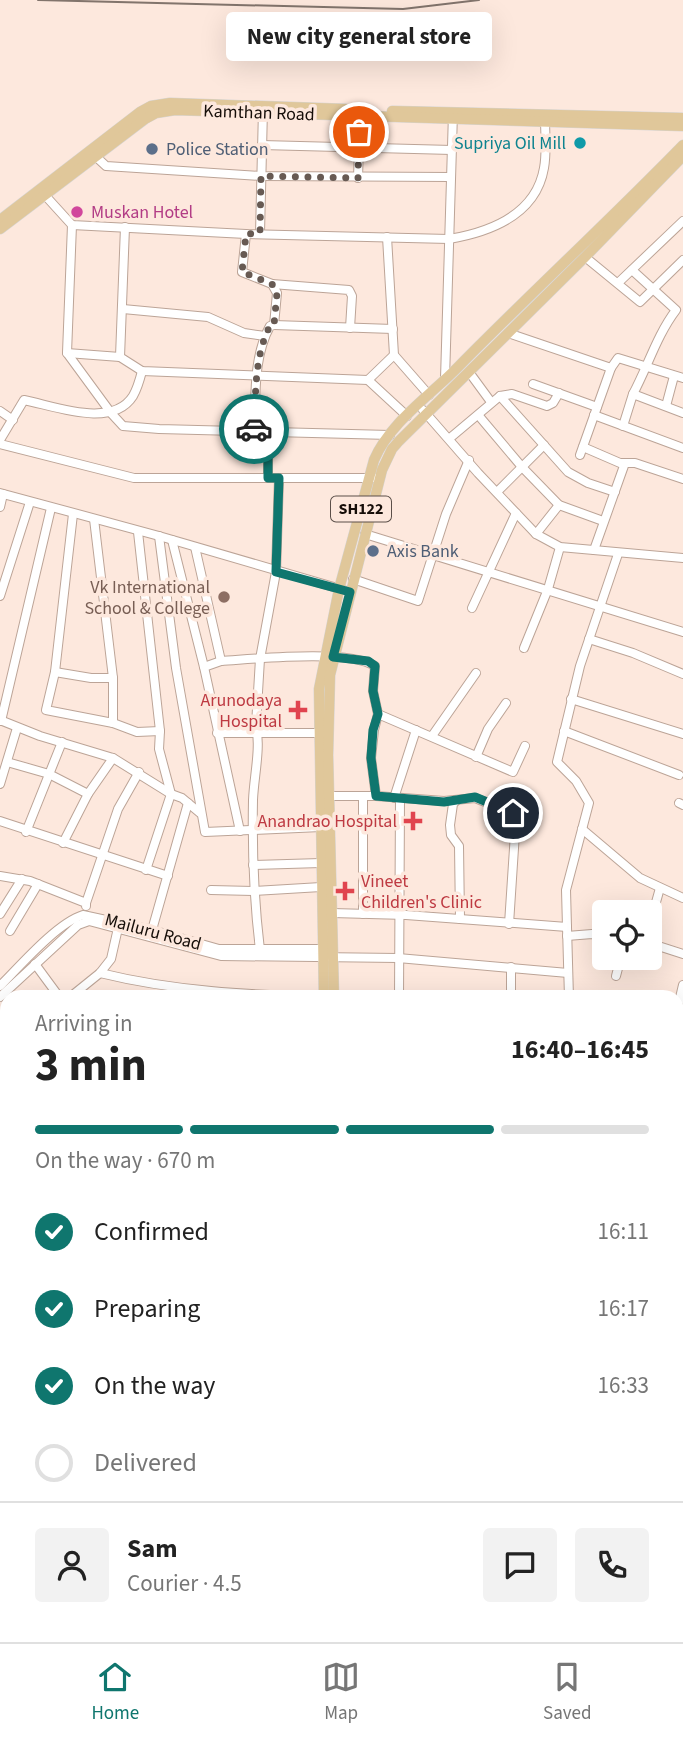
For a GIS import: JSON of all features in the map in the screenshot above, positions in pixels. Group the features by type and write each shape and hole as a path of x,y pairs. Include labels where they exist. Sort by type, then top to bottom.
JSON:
{"main road":[{"name":"Kamthan Road","path":"0,229 19,210 93,154 122,124 151,106 170,103 359,116 453,116"},
{"name":"Kamthan Road","path":"263,110 683,126"},
{"name":"Kamthan Road","path":"545,119 683,118"},
{"name":"SH122","path":"331,990 321,887 319,689 329,657 368,478 378,451 407,416 618,212 683,145"},
{"path":"344,590 353,579 380,478 392,449 586,257 683,156"},
{"name":"Kamthan Road","path":"0,220 19,210"},
{"path":"328,953 332,913 329,657"}],"street":[{"path":"260,233 263,110"},
{"path":"358,178 359,116"},
{"path":"445,379 453,116"},
{"path":"72,225 246,234 449,239 476,234 510,220 533,197 544,170 545,119"},
{"path":"261,145 452,150"},
{"path":"93,154 106,166 261,176 452,177"},
{"path":"43,192 72,225 67,353 123,426 390,435"},
{"path":"618,283 683,221"},
{"path":"120,357 125,228"},
{"path":"246,234 242,272 272,284 349,290 352,296 350,328"},
{"path":"387,237 394,355 429,395"},
{"path":"586,257 640,302 683,260"},
{"path":"623,426 633,394 662,330 679,307 632,270"},
{"path":"272,284 277,293 274,325"},
{"path":"122,309 208,317 239,331 265,335"},
{"path":"254,431 256,375 265,335 270,326 393,329"},
{"path":"508,333 611,368"},
{"path":"67,353 120,357 142,371 368,380 407,416"},
{"path":"368,380 394,355"},
{"path":"666,406 679,377 618,358 611,368 582,451 625,463 635,463 683,479"},
{"path":"142,371 132,397 111,413 93,414 24,400 0,442 134,478 380,478"},
{"path":"469,372 491,401"},
{"path":"533,384 559,393 623,426 683,448"},
{"path":"450,438 500,396 512,394 547,406 553,403 559,393"},
{"path":"633,394 683,413"},
{"path":"500,396 568,472 588,483 615,492"},
{"path":"418,405 536,534 559,547 683,558"},
{"path":"0,411 13,419"},
{"path":"478,416 559,505 603,521"},
{"path":"268,431 268,478"},
{"path":"497,492 544,445"},
{"path":"353,579 418,601 446,514 469,460"},
{"path":"594,550 625,463"},
{"path":"260,950 253,891 252,831 258,733 256,724 260,659 276,572 279,478"},
{"path":"0,507 2,494 344,590"},
{"path":"0,596 30,502"},
{"path":"536,534 559,505"},
{"path":"51,508 1,721 113,758 200,813"},
{"path":"472,608 516,513"},
{"path":"73,514 55,672 46,709 113,723 137,732 160,731"},
{"path":"94,519 113,678 113,723"},
{"path":"138,532 160,731 159,749 171,794 146,870"},
{"path":"365,534 683,632"},
{"path":"159,536 176,668 205,832 321,827"},
{"path":"172,540 204,667 240,831"},
{"path":"195,547 221,661"},
{"path":"524,648 548,589 559,547"},
{"path":"569,990 566,890 589,803 576,781 557,762 571,699 618,554"},
{"path":"589,639 633,653 683,674"},
{"path":"204,667 221,661 329,657 368,661 375,666 373,691 378,714 373,730 371,758 376,796"},
{"path":"55,672 91,678 113,678"},
{"path":"432,736 476,673"},
{"path":"571,699 683,734"},
{"path":"476,757 488,729 506,703"},
{"path":"378,714 513,772 525,746"},
{"path":"0,784 17,728"},
{"path":"399,990 397,798 416,730"},
{"path":"564,731 679,775"},
{"path":"217,733 319,733"},
{"path":"26,832 62,742"},
{"path":"63,843 88,794 113,758"},
{"path":"7,762 49,774 88,794"},
{"path":"83,915 118,809 139,772"},
{"path":"330,796 376,796 426,801 475,797 513,813 516,818 509,924"},
{"path":"363,797 363,914"},
{"path":"457,800 453,804 450,825 451,835 458,846 460,919"},
{"path":"152,930 188,803"},
{"path":"0,821 26,832 168,876"},
{"path":"582,830 629,870 683,898"},
{"path":"253,865 321,863"},
{"path":"0,876 38,884 86,903"},
{"path":"0,914 22,879"},
{"path":"10,931 38,884"},
{"path":"211,890 253,891 321,887"},
{"path":"657,900 660,888"},
{"path":"332,913 460,919 592,934"},
{"name":"Mailuru Road","path":"6,990 50,937 73,919 83,915 152,930 215,948 328,953"},
{"path":"6,990 80,923 93,922 221,956 328,953 568,973"},
{"path":"79,990 100,973 111,959 118,928"},
{"path":"662,947 683,954"},
{"path":"35,964 54,990"},
{"path":"511,967 511,990"},
{"path":"616,976 618,970"},
{"path":"100,973 146,984 201,990"}],"railway":[{"path":"38,0 403,9 479,0"}],"way so far":[{"path":"254,429 256,375 265,335 270,326 274,325 277,293 272,284 242,272 246,234 260,233 261,176 358,178 359,132"}],"place":[{"name":"New city general store","path":"359,132"},
{"name":"Supriya Oil Mill","path":"580,143"},
{"name":"Police Station","path":"152,149"},
{"name":"Muskan Hotel","path":"77,212"},
{"name":"Axis Bank","path":"373,551"},
{"name":"Vk International School & College","path":"224,597"},
{"name":"Arunodaya Hospital","path":"298,710"},
{"name":"Anandrao Hospital","path":"413,821"},
{"name":"Vineet Children's Clinic","path":"345,891"}],"route":[{"path":"254,429 268,431 268,478 279,478 276,572 350,592 333,657 368,661 375,666 373,691 378,714 373,730 371,758 376,796 444,802 475,797 513,813"}]}
